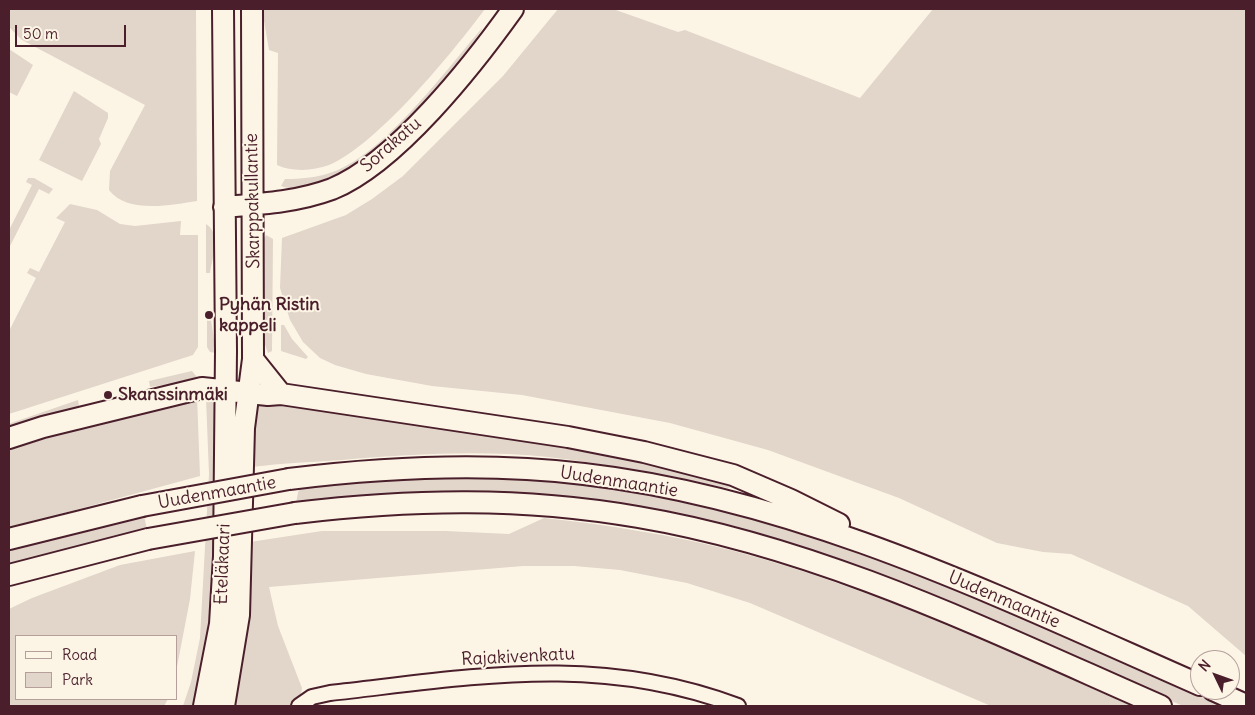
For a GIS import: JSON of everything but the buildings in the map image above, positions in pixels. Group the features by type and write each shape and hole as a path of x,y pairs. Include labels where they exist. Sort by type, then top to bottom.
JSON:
{"main road":[{"name":"Skarppakullantie","path":"223,9 225,389"},
{"name":"Skarppakullantie","path":"248,392 253,359 252,9"},
{"name":"Sorakatu","path":"224,207 301,199 334,188 364,172 417,124 463,72 513,9"},
{"path":"253,359 282,394"},
{"path":"9,438 29,431 188,390 202,388 268,395 282,394 568,437 644,452 715,470 733,475 791,500 919,565"},
{"name":"Eteläkaari","path":"204,706 215,659 223,592 225,389"},
{"name":"Eteläkaari","path":"224,706 239,615 244,428 248,392"},
{"name":"Uudenmaantie","path":"9,539 142,506 289,479 348,472 404,468 524,468 586,474 661,487 769,512 843,536 919,565 1190,680"},
{"name":"Uudenmaantie","path":"9,575 148,539 295,513 395,502 468,501 567,507 677,524 724,535 809,560 902,595 1161,706"}],"street":[{"name":"Rajakivenkatu","path":"299,706 312,697 330,693 477,676 552,672 622,676 708,695 738,706"}],"green space":[{"path":"9,9 196,9 197,201 162,206 138,205 117,198 109,190 110,171 145,105 22,40 9,27"},
{"path":"262,9 485,9 454,49 413,96 369,138 348,154 329,165 303,170 289,169 277,165 278,53 269,50"},
{"path":"558,9 613,9 678,32 685,30 860,98 933,9 1246,9 1246,656 1188,606 1071,554 1043,552 997,543 899,498 768,450 670,423 522,395 432,386 366,374 335,365 320,358 303,342 290,320 280,288 282,238 346,215 372,199 403,176 503,76"},
{"path":"483,27 453,72 433,96 412,118 366,158 342,173 318,183 295,188 281,186 285,179 307,178 330,173 362,156 381,141 418,104"},
{"path":"9,49 33,65 17,96 9,92"},
{"path":"74,91 108,113 108,118 99,139 101,144 82,181 39,160"},
{"path":"28,178 34,178 53,189 49,194 39,189 9,248 9,230 32,185 26,182"},
{"path":"70,204 97,210 120,224 135,226 181,221 180,235 198,235 198,347 193,355 9,414 9,331 36,278 27,273 30,268 39,272 65,222 56,218"},
{"path":"206,224 211,228 215,240 210,273 206,273"},
{"path":"266,235 273,239 272,351 268,353 264,342 263,240"},
{"path":"207,320 211,320 216,353 210,352 207,347"},
{"path":"281,325 284,325 292,339 308,357 306,359 281,351"},
{"path":"192,371 197,377 185,382 150,387 149,381"},
{"path":"197,397 200,476 9,528 9,447 15,443"},
{"path":"206,398 214,403 216,409 215,530 212,590 209,620 196,692 192,706 183,706 191,682 200,638 209,474"},
{"path":"78,400 79,406 9,431 9,424 11,423"},
{"path":"258,401 528,437 635,458 722,481 730,487 570,460 522,455 471,453 419,455 252,467 253,408"},
{"path":"423,476 576,482 626,489 704,505 782,526 858,550 933,578 1190,690 1190,700 1214,700 1227,706 1183,706 908,587 838,561 767,538 695,519 580,498 499,492 377,495 296,503 299,488 352,480"},
{"path":"144,515 147,530 9,565 9,549"},
{"path":"544,518 616,527 711,545 836,582 985,641 1132,706 991,706 750,603 687,583 620,570 574,566 523,566 269,587 278,626 302,688 301,694 289,706 230,706 250,542 322,531 445,531 509,534"},
{"path":"195,551 190,599 178,662 178,635 15,635 15,700 167,700 164,706 9,706 9,609 32,598 120,565"}],"place":[{"name":"Pyhän Ristin kappeli","path":"209,315"},
{"name":"Skanssinmäki","path":"108,395"}]}
